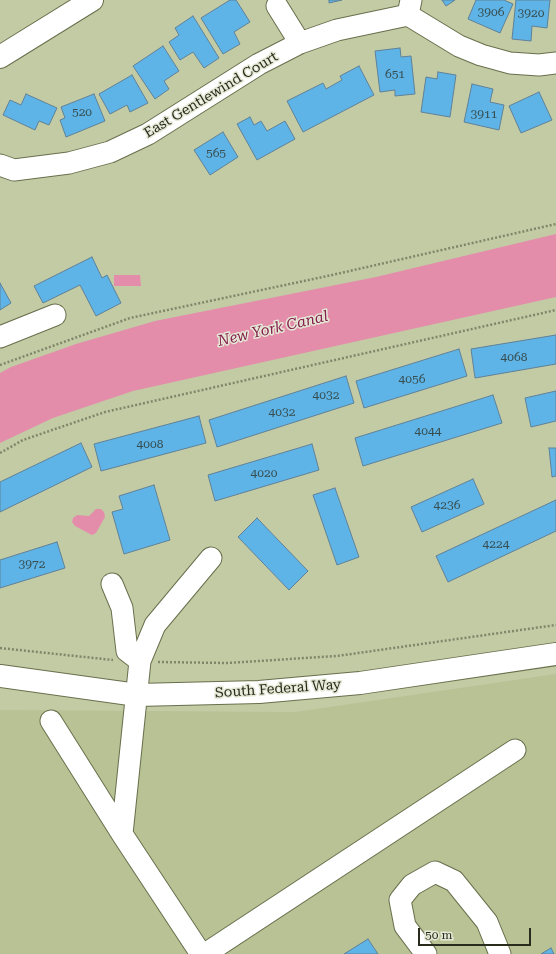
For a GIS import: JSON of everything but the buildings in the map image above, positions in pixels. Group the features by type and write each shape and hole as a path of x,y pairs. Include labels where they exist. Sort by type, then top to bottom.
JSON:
{"main road":[{"path":"0,57 92,0"},
{"name":"South Federal Way","path":"0,676 138,695 259,692 360,683 556,654"}],"street":[{"path":"276,2 300,44"},
{"path":"409,7 459,46 481,55 510,63 539,65 556,63"},
{"name":"East Gentlewind Court","path":"0,165 14,170 69,163 110,152 148,134 259,64 300,44 337,30 409,7"},
{"path":"0,337 55,315"},
{"path":"122,834 138,695 140,661 154,625 211,558"},
{"path":"112,584 122,608 127,651 140,661"},
{"path":"51,721 122,834 201,954"},
{"path":"205,954 516,750"},
{"path":"426,954 405,926 400,900 412,885 435,872 454,881 487,922 500,954"}],"path":[{"path":"0,365 130,318 340,273 556,224"},
{"path":"0,453 23,440 105,412 556,310"},
{"path":"0,648 106,660 227,663 337,656 556,624"}],"shaded area":[{"path":"556,674 556,954 0,954 0,710 295,712"}],"water":[{"name":"New York Canal","path":"556,234 556,297 133,391 53,418 0,443 0,373 11,367 76,344 155,321 376,277"},
{"path":"114,275 140,275 141,286 114,286"},
{"path":"96,509 101,509 104,512 105,517 96,533 92,535 75,526 72,522 73,518 77,515 89,516"}]}
